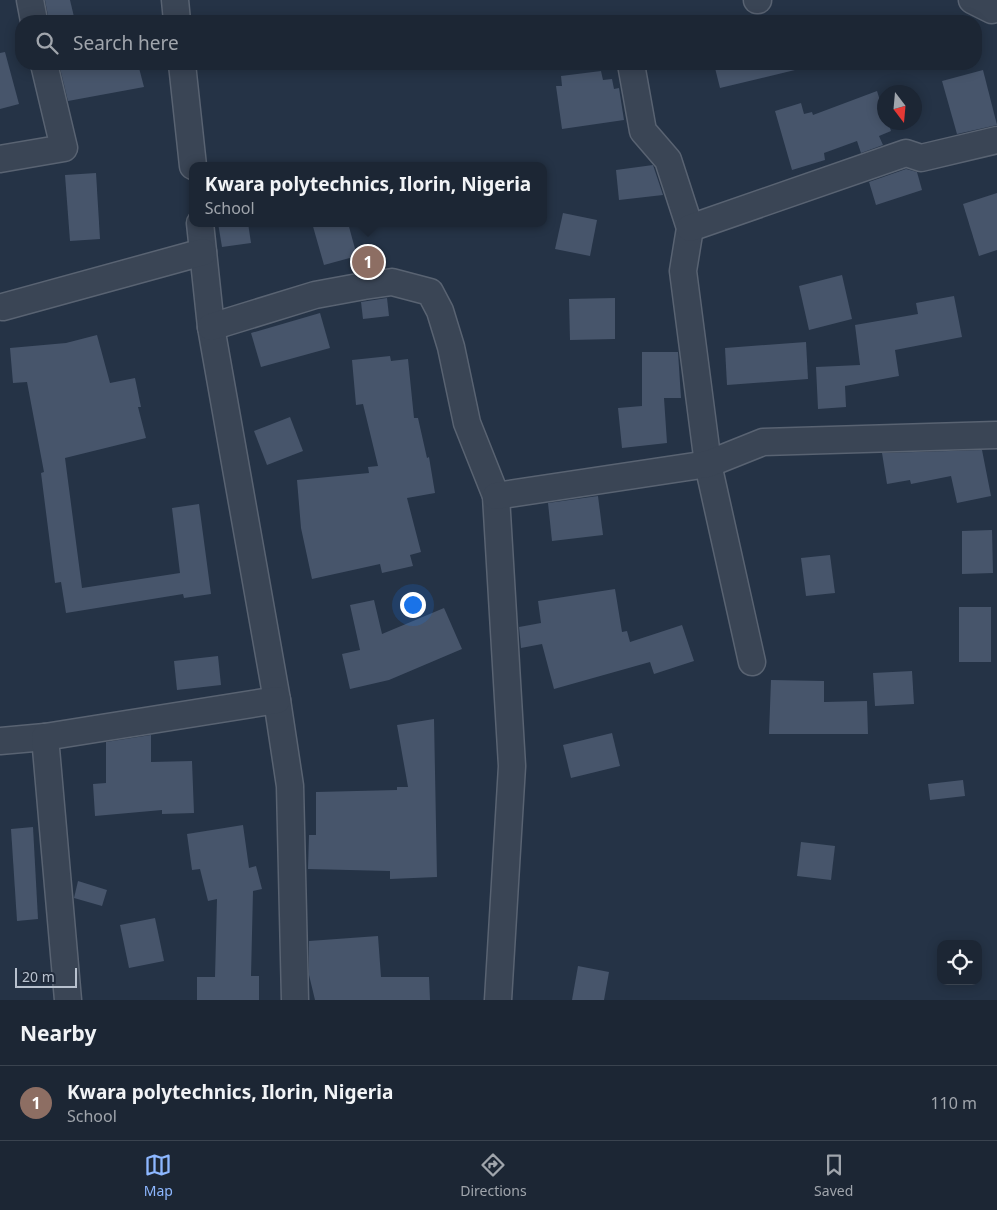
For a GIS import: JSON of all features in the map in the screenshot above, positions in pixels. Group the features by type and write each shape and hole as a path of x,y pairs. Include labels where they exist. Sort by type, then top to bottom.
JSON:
{"street":[{"path":"30,0 33,15"},
{"path":"175,0 176,15"},
{"path":"0,160 64,148 45,70"},
{"path":"183,70 193,162"},
{"path":"632,70 643,131 668,160 690,228 683,272 708,464 752,662"},
{"path":"690,228 906,153 921,158 997,140"},
{"path":"200,227 211,327 277,700 290,786 294,1000"},
{"path":"3,307 203,252"},
{"path":"211,327 315,295 392,282 430,292 440,310 451,347 467,423 496,496 512,766 498,1000"},
{"path":"496,496 708,464 763,442 996,436"},
{"path":"0,741 44,737 277,700"},
{"path":"44,737 68,1000"}],"building":[{"path":"45,0 70,0 74,15 48,15"},
{"path":"5,52 19,104 0,109 0,53"},
{"path":"60,70 140,70 144,87 68,101"},
{"path":"716,70 795,70 720,88"},
{"path":"983,70 997,125 957,134 942,81"},
{"path":"601,71 603,80 612,79 614,89 619,88 624,120 562,129 556,86 562,86 561,76"},
{"path":"877,91 877,130 891,131 879,136 883,145 861,153 857,141 824,153 825,160 792,170 775,111 801,103 804,114 812,112 813,115"},
{"path":"653,165 663,195 619,200 616,170"},
{"path":"906,169 917,172 922,190 876,205 869,182"},
{"path":"96,173 100,239 70,241 65,175"},
{"path":"997,193 997,250 979,256 963,204"},
{"path":"563,213 597,220 590,256 555,249"},
{"path":"219,227 249,227 251,243 222,247"},
{"path":"313,227 349,227 357,256 324,265"},
{"path":"842,275 852,319 809,330 799,286"},
{"path":"954,296 962,337 895,350 899,376 845,386 846,407 818,409 816,367 860,365 855,325 918,314 916,303"},
{"path":"387,298 389,316 363,319 361,302"},
{"path":"615,298 615,339 570,340 569,299"},
{"path":"320,313 330,348 261,367 251,333"},
{"path":"97,335 110,383 135,378 141,407 138,407 146,438 65,458 82,588 180,573 172,508 199,504 211,594 184,598 183,594 66,613 61,582 55,583 41,473 44,472 27,382 13,383 10,348 66,343"},
{"path":"806,342 808,379 727,385 725,348"},
{"path":"642,352 678,352 681,398 664,398 667,443 622,448 618,408 642,406"},
{"path":"390,356 391,361 408,359 414,418 418,418 427,458 429,457 435,493 407,498 421,552 410,555 413,566 382,573 380,564 312,579 301,528 297,480 369,473 368,467 378,466 363,404 356,405 352,360"},
{"path":"290,417 303,451 267,465 254,431"},
{"path":"982,450 991,496 957,503 951,476 911,484 910,480 887,484 882,453"},
{"path":"598,496 603,535 552,541 548,503"},
{"path":"992,530 993,573 962,574 962,531"},
{"path":"830,555 835,593 806,596 801,558"},
{"path":"615,589 622,632 627,631 630,642 682,625 694,661 654,674 650,662 554,689 542,644 521,648 519,627 541,623 538,601"},
{"path":"374,600 382,634 444,608 462,649 389,680 350,689 342,654 360,650 350,605"},
{"path":"959,607 991,607 991,662 959,662"},
{"path":"218,656 221,685 177,690 174,661"},
{"path":"912,671 914,704 875,706 873,673"},
{"path":"771,680 824,681 824,702 867,701 868,734 769,734"},
{"path":"434,719 437,877 390,879 390,871 308,869 309,835 316,835 316,792 397,790 397,787 408,787 397,725"},
{"path":"612,733 620,766 571,778 563,745"},
{"path":"151,735 151,762 192,761 194,813 162,814 162,810 95,816 93,784 106,783 106,742"},
{"path":"963,780 965,796 930,800 928,784"},
{"path":"243,825 249,868 256,866 262,889 253,891 251,976 259,976 259,1000 197,1000 197,977 215,977 217,899 208,901 200,869 192,870 187,834"},
{"path":"33,827 38,919 17,921 11,829"},
{"path":"801,842 835,846 831,880 797,876"},
{"path":"78,881 107,890 102,906 74,898"},
{"path":"155,918 164,961 129,968 120,925"},
{"path":"378,936 381,977 429,977 430,1000 315,1000 309,975 309,941"},
{"path":"578,966 609,972 604,1000 572,1000"}],"place":[{"name":"Kwara polytechnics, Ilorin, Nigeria","path":"368,262"}]}
